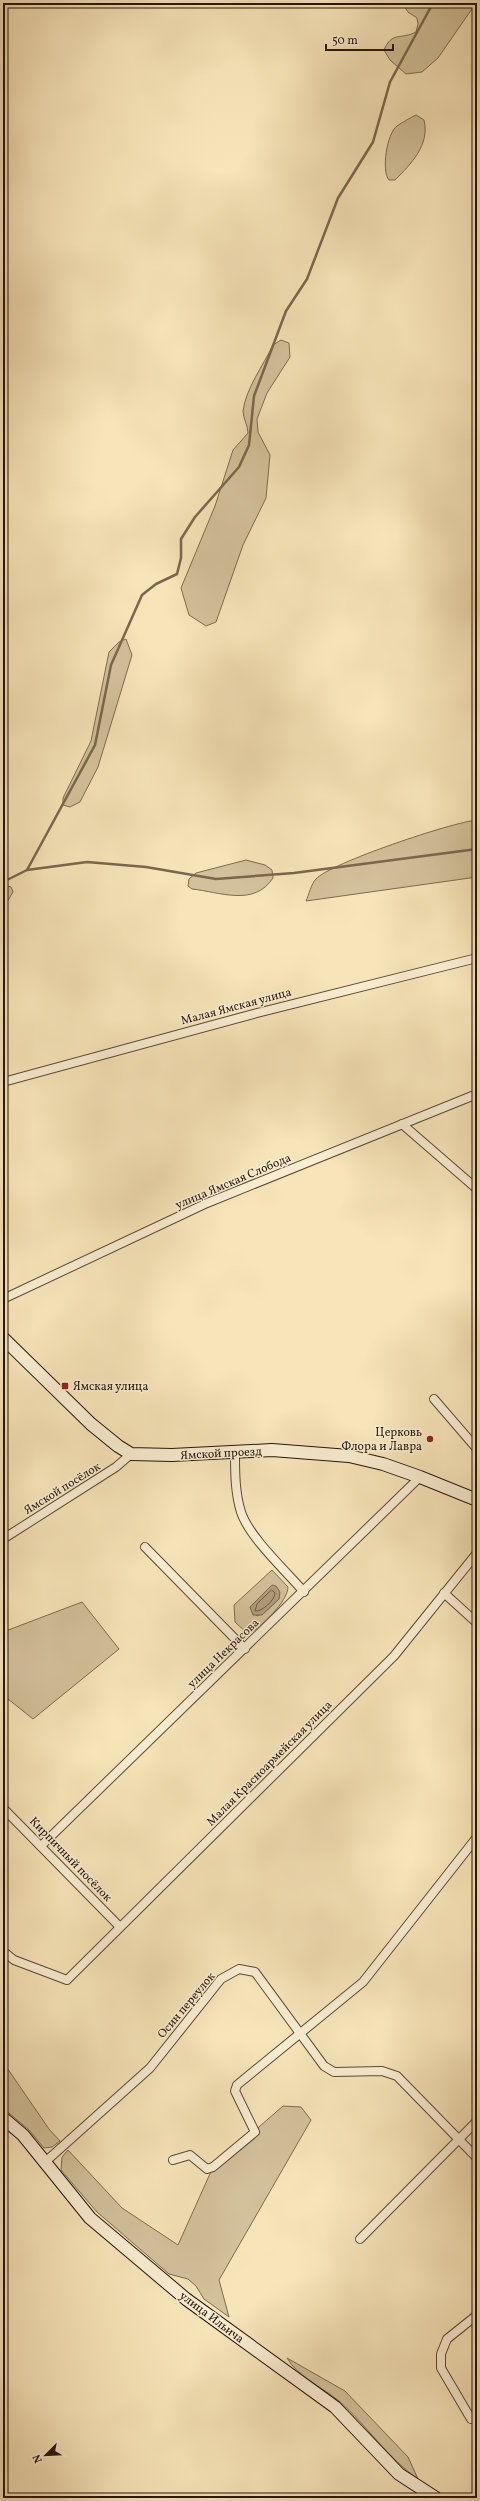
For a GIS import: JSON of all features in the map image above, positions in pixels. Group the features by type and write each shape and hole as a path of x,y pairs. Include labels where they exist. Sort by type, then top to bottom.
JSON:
{"street":[{"name":"Малая Ямская улица","path":"3,1082 258,1013 477,958"},
{"name":"улица Ямская Слобода","path":"3,1299 207,1203 477,1094"},
{"path":"402,1124 477,1189"},
{"name":"Ямской проезд","path":"3,1338 91,1424 118,1446 132,1454 150,1456 272,1450 349,1456 420,1477 477,1500"},
{"path":"434,1398 477,1449"},
{"path":"235,1453 235,1474 241,1512 260,1543 304,1592"},
{"name":"Ямской посёлок","path":"3,1539 116,1467 132,1454"},
{"name":"улица Некрасова","path":"42,1845 304,1592 420,1477"},
{"path":"145,1547 245,1649"},
{"name":"Малая Красноармейская улица","path":"3,1951 14,1960 67,1980 394,1656 477,1553"},
{"path":"444,1593 477,1623"},
{"name":"Кирпичный посёлок","path":"3,1808 42,1845 120,1927"},
{"path":"173,2160 190,2155 207,2169 214,2167 255,2132 235,2091 238,2085 301,2035 363,1982 477,1837"},
{"name":"Осин переулок","path":"44,2163 150,2068 221,1979 239,1969 255,1972 324,2066 334,2072 382,2071 397,2076 477,2158"},
{"name":"улица Ильича","path":"3,2118 22,2135 90,2218 186,2299 335,2407 399,2474 436,2498"},
{"path":"360,2239 459,2141 477,2121"},
{"path":"471,2419 441,2368 441,2354 447,2339 477,2315"}],"shaded area":[{"path":"402,3 476,3 438,58 422,72 406,74 390,60 384,50 390,40 416,32 418,24 417,18 408,12"},
{"path":"416,115 424,120 425,129 422,146 413,161 401,174 395,180 389,180 385,169 385,161 390,136 397,126"},
{"path":"281,340 289,343 290,357 267,393 257,419 258,432 270,455 266,498 243,545 216,622 206,626 189,615 181,588 215,506 233,450 248,433 243,411 248,394 255,377 273,345"},
{"path":"126,639 132,655 98,767 80,802 70,807 63,805 63,798 91,741 109,652 119,642"},
{"path":"477,820 477,877 306,901 311,887 316,879 344,863 419,835 464,822"},
{"path":"246,860 265,865 272,870 273,878 265,887 256,892 236,896 192,889 188,886 189,879 196,873"},
{"path":"4,885 11,887 13,892 3,909"},
{"path":"272,1570 288,1587 284,1599 273,1614 260,1626 248,1634 235,1622 234,1605","holes":["272,1585 279,1599 265,1612 257,1616 250,1607"]},
{"path":"82,1602 119,1649 33,1719 3,1695 3,1632"},
{"path":"3,2062 49,2129 60,2141 52,2147 44,2148 29,2130 3,2108"},
{"path":"283,2106 301,2107 311,2120 219,2280 229,2317 204,2299 196,2286 188,2279 169,2274 97,2212 61,2170 62,2157 68,2150 122,2208 178,2245 213,2167"},
{"path":"287,2358 345,2391 408,2457 418,2479 407,2471 387,2451 349,2410 339,2401 297,2371"}],"water":[{"path":"272,1585 276,1586 280,1592 279,1599 262,1615 253,1615 250,1607"}],"waterway":[{"path":"3,882 27,870 95,745 111,665 142,595 156,584 177,574 181,558 181,539 195,517 239,467 249,445 254,396 286,311 307,279 338,198 373,142 390,82 433,3"},
{"path":"27,870 87,862 146,867 216,879 294,873 477,849"}],"place":[{"name":"Ямская улица","path":"65,1386"},
{"name":"Церковь Флора и Лавра","path":"430,1439"}]}
